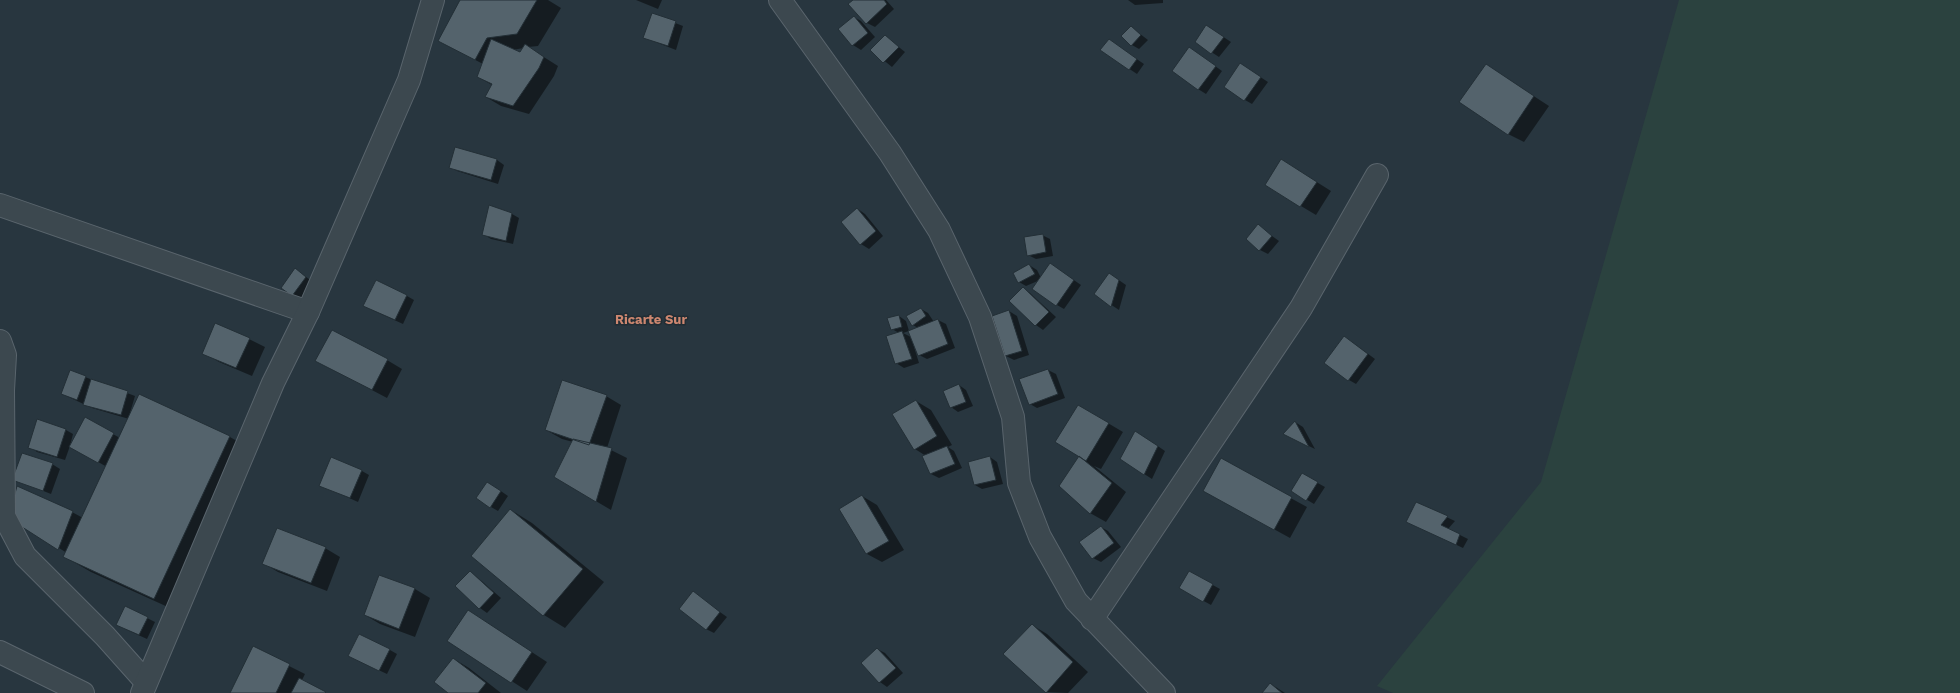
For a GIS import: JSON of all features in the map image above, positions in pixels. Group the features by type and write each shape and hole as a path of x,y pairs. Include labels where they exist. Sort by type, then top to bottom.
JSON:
{"street":[{"path":"144,687 273,383 308,312 409,80 433,0"},
{"path":"780,0 890,153 939,230 980,318 1013,417 1019,483 1040,537 1076,601 1164,693"},
{"path":"1092,619 1301,308 1377,175"},
{"path":"0,205 308,312"},
{"path":"0,341 5,355 3,390 4,516 25,556 106,636 144,687"},
{"path":"0,652 83,693"}],"green space":[{"path":"1679,0 1960,0 1960,693 1393,693 1377,686 1541,482"}],"building":[{"path":"460,0 537,0 517,34 487,38 475,60 438,41"},
{"path":"853,0 884,0 887,4 866,24 848,4"},
{"path":"652,13 676,21 668,46 643,38"},
{"path":"854,16 868,33 852,46 838,29"},
{"path":"1206,25 1224,37 1211,54 1195,42"},
{"path":"1131,26 1141,35 1131,46 1121,36"},
{"path":"885,35 899,47 883,63 870,50"},
{"path":"491,39 520,52 525,44 544,57 539,68 513,106 485,97 492,84 477,77"},
{"path":"1109,39 1137,59 1129,70 1100,50"},
{"path":"1189,47 1216,66 1198,90 1172,71"},
{"path":"1240,63 1261,77 1244,101 1224,87"},
{"path":"1486,64 1534,96 1508,135 1459,102"},
{"path":"455,147 497,159 491,180 449,168"},
{"path":"1281,159 1317,182 1300,207 1265,185"},
{"path":"489,205 512,213 506,241 482,235"},
{"path":"857,208 876,231 860,245 841,222"},
{"path":"1258,224 1272,236 1259,251 1246,239"},
{"path":"1043,234 1046,252 1027,256 1024,237"},
{"path":"1050,263 1074,280 1056,306 1032,289"},
{"path":"1029,264 1035,274 1018,283 1013,273"},
{"path":"295,268 306,277 292,296 281,288"},
{"path":"1109,273 1119,280 1111,307 1094,294"},
{"path":"376,280 407,295 395,320 363,306"},
{"path":"1023,287 1049,312 1035,326 1009,301"},
{"path":"921,308 926,316 912,326 906,316"},
{"path":"1009,310 1022,351 1005,356 992,316"},
{"path":"899,315 902,327 891,330 887,318"},
{"path":"938,319 948,344 918,356 908,331"},
{"path":"215,323 250,338 236,368 202,354"},
{"path":"332,330 388,359 372,390 315,361"},
{"path":"902,331 912,359 895,364 886,336"},
{"path":"1344,336 1368,354 1348,381 1324,363"},
{"path":"1048,369 1058,394 1029,405 1019,379"},
{"path":"70,370 86,376 77,400 61,394"},
{"path":"91,379 128,391 121,415 83,405"},
{"path":"562,380 607,395 589,445 545,430"},
{"path":"959,384 966,402 950,408 943,391"},
{"path":"139,394 230,436 154,599 63,557"},
{"path":"916,400 937,436 914,450 892,414"},
{"path":"1078,405 1109,423 1086,461 1055,442"},
{"path":"85,417 114,433 98,463 69,447"},
{"path":"37,419 66,429 57,457 28,448"},
{"path":"1295,421 1309,447 1283,434"},
{"path":"1135,431 1158,446 1144,475 1120,459"},
{"path":"573,439 612,448 596,502 554,477"},
{"path":"947,446 955,464 930,474 922,456"},
{"path":"22,453 53,463 43,491 12,480"},
{"path":"990,456 996,480 974,485 968,462"},
{"path":"1079,456 1112,483 1090,514 1059,486"},
{"path":"331,457 362,470 350,498 319,486"},
{"path":"1221,458 1292,497 1274,530 1203,491"},
{"path":"1302,473 1318,482 1306,501 1291,491"},
{"path":"487,482 501,491 490,508 476,498"},
{"path":"17,486 73,511 58,550 19,525 12,505"},
{"path":"862,495 889,541 866,554 839,509"},
{"path":"1416,502 1448,516 1441,525 1460,534 1456,545 1406,522"},
{"path":"510,509 583,569 543,616 471,556"},
{"path":"1101,526 1114,543 1092,559 1079,542"},
{"path":"277,528 326,547 311,583 262,564"},
{"path":"470,571 494,593 479,609 455,586"},
{"path":"1189,571 1213,584 1203,602 1179,588"},
{"path":"379,575 415,588 399,629 364,615"},
{"path":"693,591 720,612 706,630 679,609"},
{"path":"125,606 148,617 139,635 116,625"},
{"path":"468,610 532,652 511,683 447,641"},
{"path":"1032,624 1073,662 1046,693 1003,654"},
{"path":"359,634 390,649 379,671 348,656"},
{"path":"253,646 290,664 276,693 230,693"},
{"path":"877,648 896,668 879,683 861,663"},
{"path":"453,658 486,683 478,693 448,693 434,682"},
{"path":"299,678 326,692 291,693"},
{"path":"1270,683 1282,693 1262,693"}],"district":[{"name":"Ricarte Sur","path":"651,319"}]}
